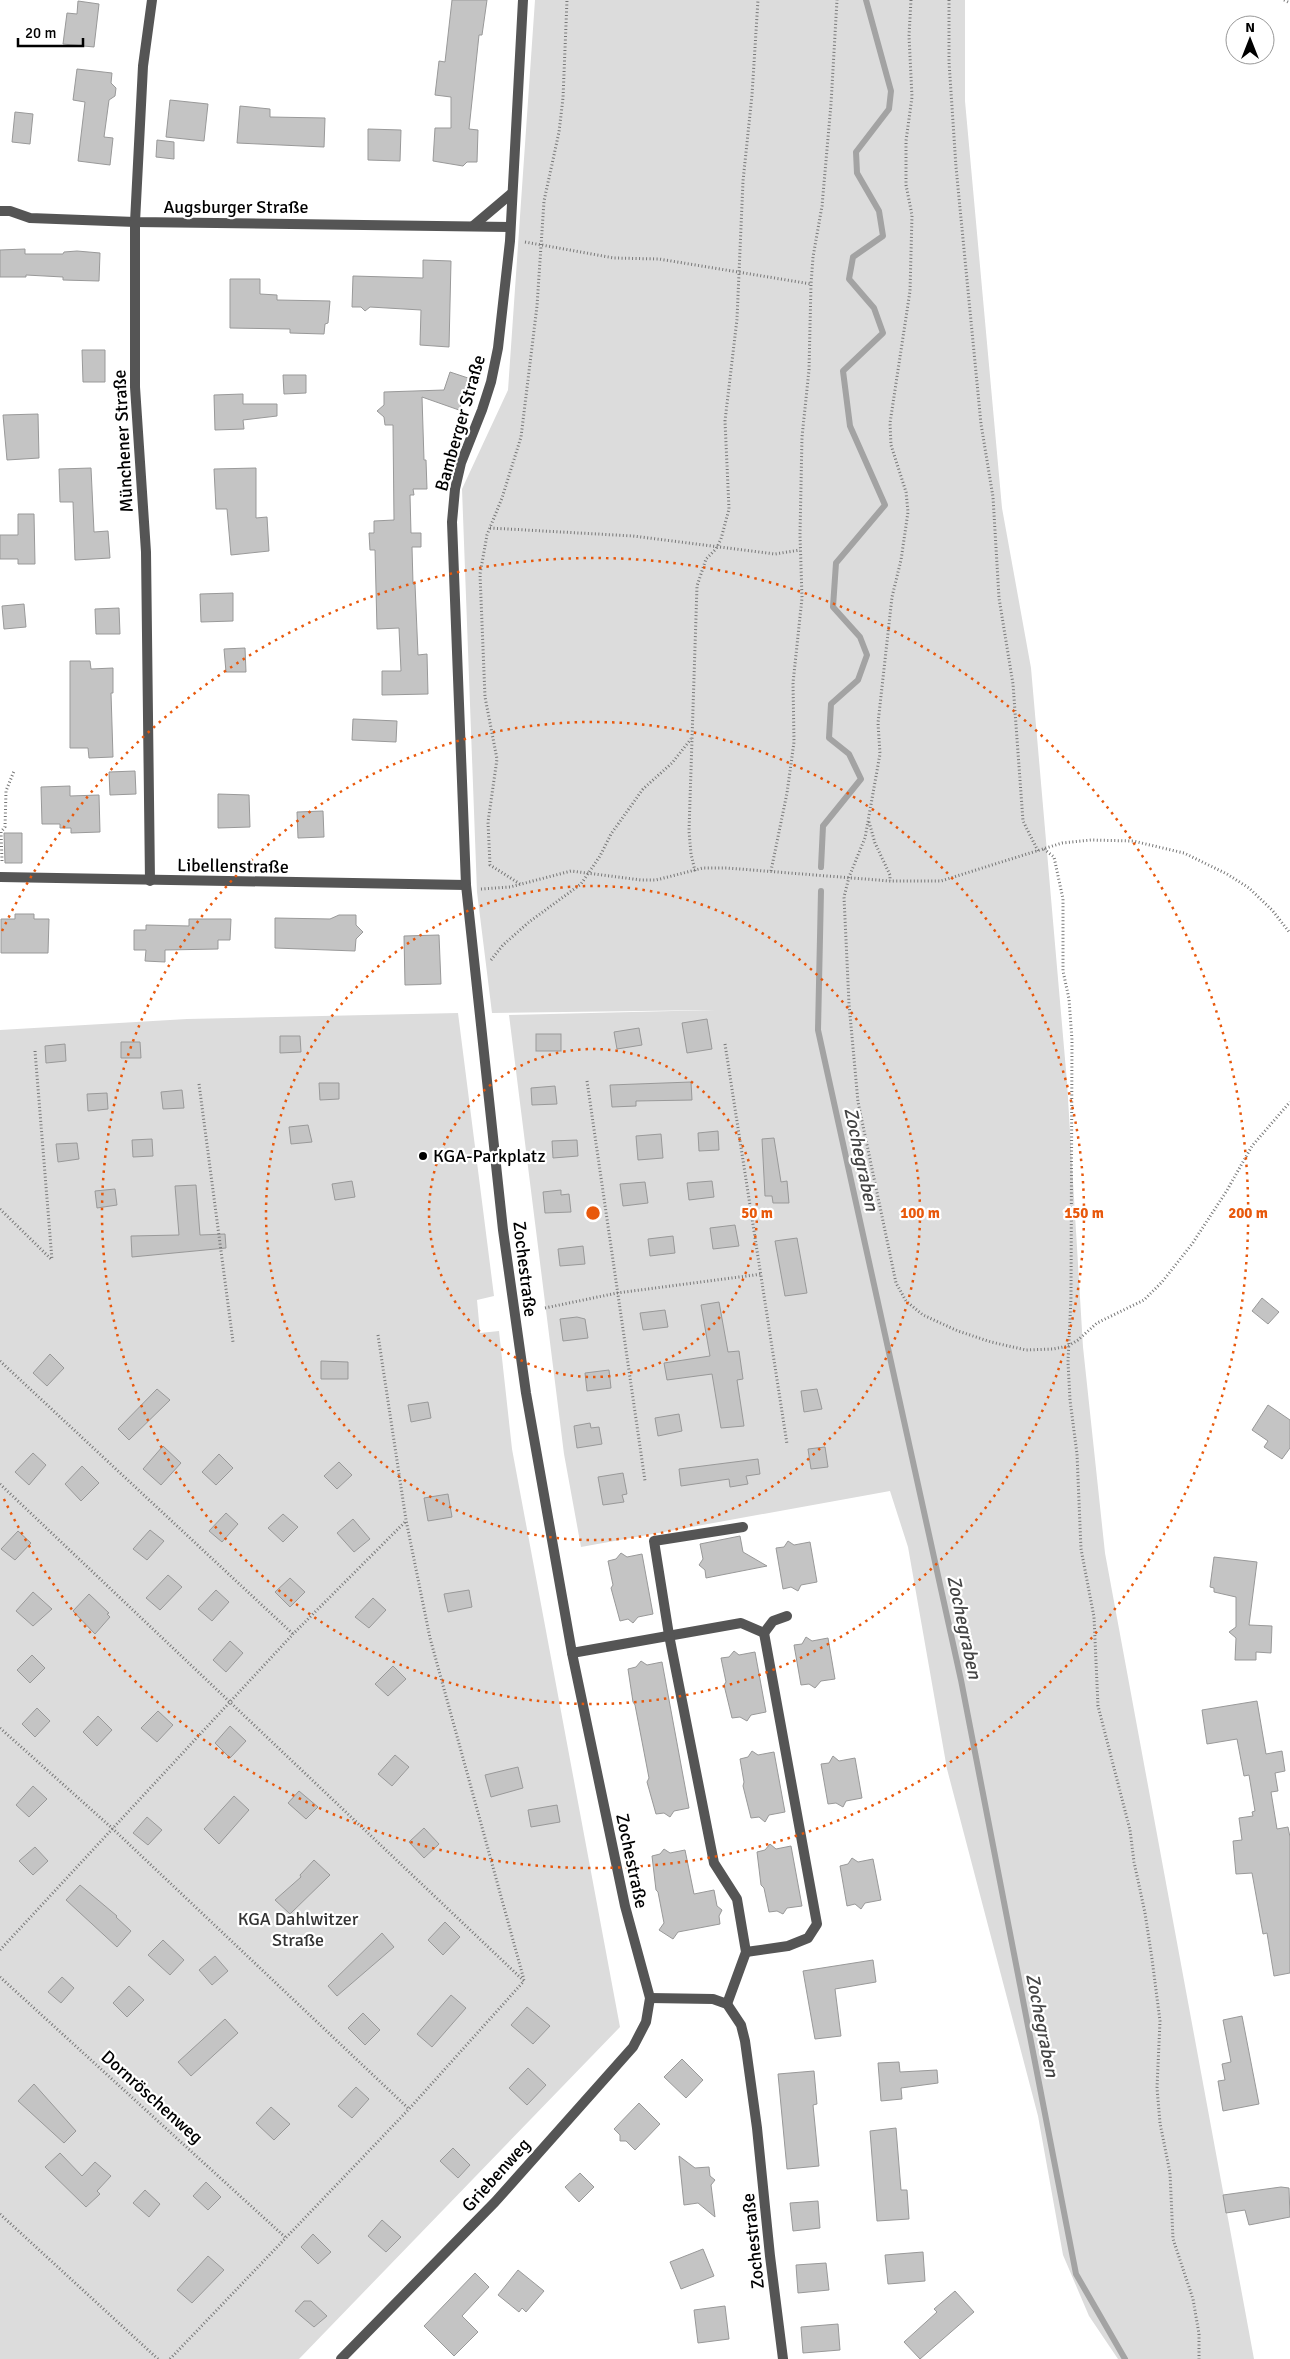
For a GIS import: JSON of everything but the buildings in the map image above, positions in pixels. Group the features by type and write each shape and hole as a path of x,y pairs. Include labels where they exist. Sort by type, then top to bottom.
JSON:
{"street":[{"name":"Münchener Straße","path":"150,881 146,552 135,388 135,222 143,66 152,0"},
{"name":"Bamberger Straße","path":"466,886 452,522 455,490 461,463 482,410 491,382 498,348 510,241 523,0"},
{"path":"473,226 512,193"},
{"name":"Augsburger Straße","path":"0,211 30,218 135,222 510,227"},
{"name":"Libellenstraße","path":"1,877 466,886"},
{"name":"Zochestraße","path":"466,886 503,1230 526,1393 572,1653 625,1906 650,1998"},
{"path":"650,1998 660,1996 713,1999 727,2004 746,1952 738,1899 714,1863 669,1635 654,1541 743,1527"},
{"path":"746,1952 788,1946 808,1938 817,1924 764,1633 773,1621 788,1616"},
{"path":"572,1653 741,1623 764,1633"},
{"name":"Griebenweg","path":"342,2359 495,2202 633,2047 646,2022 650,1998"},
{"name":"Zochestraße","path":"727,2004 741,2025 746,2041 783,2359"}],"path":[{"path":"520,884 490,865 488,822 497,759 482,667 480,574 483,548 502,498 521,437 537,306 544,201 559,132 563,98 567,0"},
{"path":"695,870 691,854 690,831 691,739 697,586 706,559 718,546 729,509 725,421 737,319 743,181 752,94 758,0"},
{"path":"771,871 787,793 794,742 793,682 802,598 800,550 802,437 809,370 813,257 822,206 832,104 837,0"},
{"path":"911,0 909,36 912,97 906,141 906,185 912,215 910,290 890,423 891,445 906,492 908,512 901,560 892,597 878,723 880,754 865,838 849,877 844,898 858,1102 896,1283 906,1301 924,1315 958,1331 990,1342 1026,1350 1053,1349 1068,1346 1078,1340 1097,1323 1144,1300 1162,1282 1192,1244 1226,1192 1252,1146 1290,1102"},
{"path":"949,0 949,62 956,167 980,424 993,498 999,598 1012,684 1022,821 1038,851"},
{"path":"1284,0 1290,3"},
{"path":"510,241 541,244 614,258 659,259 811,284"},
{"path":"490,528 633,536 775,554 800,550"},
{"path":"477,975 503,945 555,902 581,884 611,834 643,789 672,763 691,739"},
{"path":"1,877 1,832 5,827 6,792 14,771"},
{"path":"868,819 875,843 890,875 890,882"},
{"path":"466,886 478,889 510,887 571,871 612,878 656,880 695,870 727,868 890,882 940,882 1062,843 1091,840 1133,841 1184,853 1206,862 1249,888 1272,910 1290,933"},
{"path":"1044,849 1054,857 1063,899 1063,971 1072,1040 1071,1297 1068,1346 1070,1400 1080,1488 1081,1549 1094,1617 1098,1706 1130,1830 1134,1862 1145,1913 1160,2021 1157,2088 1160,2123 1170,2172 1172,2239 1193,2299 1199,2359"},
{"path":"725,1044 787,1444"},
{"path":"0,1209 52,1260 34,1051"},
{"path":"587,1081 645,1482"},
{"path":"199,1084 233,1342"},
{"path":"545,1308 617,1293 762,1274"},
{"path":"378,1335 406,1520 430,1638 524,1980"},
{"path":"0,1361 293,1634"},
{"path":"0,1484 524,1980"},
{"path":"0,1950 293,1634 406,1520"},
{"path":"0,1728 113,1829 409,2109"},
{"name":"Dornröschenweg","path":"0,1977 285,2237"},
{"path":"170,2359 409,2109 524,1980"},
{"path":"0,2214 158,2359"}],"green space":[{"path":"535,0 965,0 965,101 1002,508 1031,668 1067,1082 1083,1347 1105,1553 1254,2359 1118,2359 1089,2316 1063,2255 1038,2116 947,1769 908,1547 890,1491 581,1547 564,1454 509,1015 715,1010 492,1013 477,892 462,489 508,390"},
{"name":"KGA Dahlwitzer Straße","path":"458,1013 494,1296 477,1300 480,1333 499,1331 512,1449 620,2027 299,2359 0,2359 0,1030 187,1019"}],"waterway":[{"name":"Zochegraben","path":"821,867 823,826 861,779 849,754 829,738 831,704 858,680 867,655 860,637 833,607 836,563 885,505 850,426 843,371 883,333 874,308 849,279 853,257 883,236 879,211 857,173 856,152 889,109 891,91 866,0"},
{"name":"Zochegraben","path":"821,891 818,1030 961,1680 1076,2274 1125,2359"}],"place":[{"name":"KGA-Parkplatz","path":"423,1156"}]}
